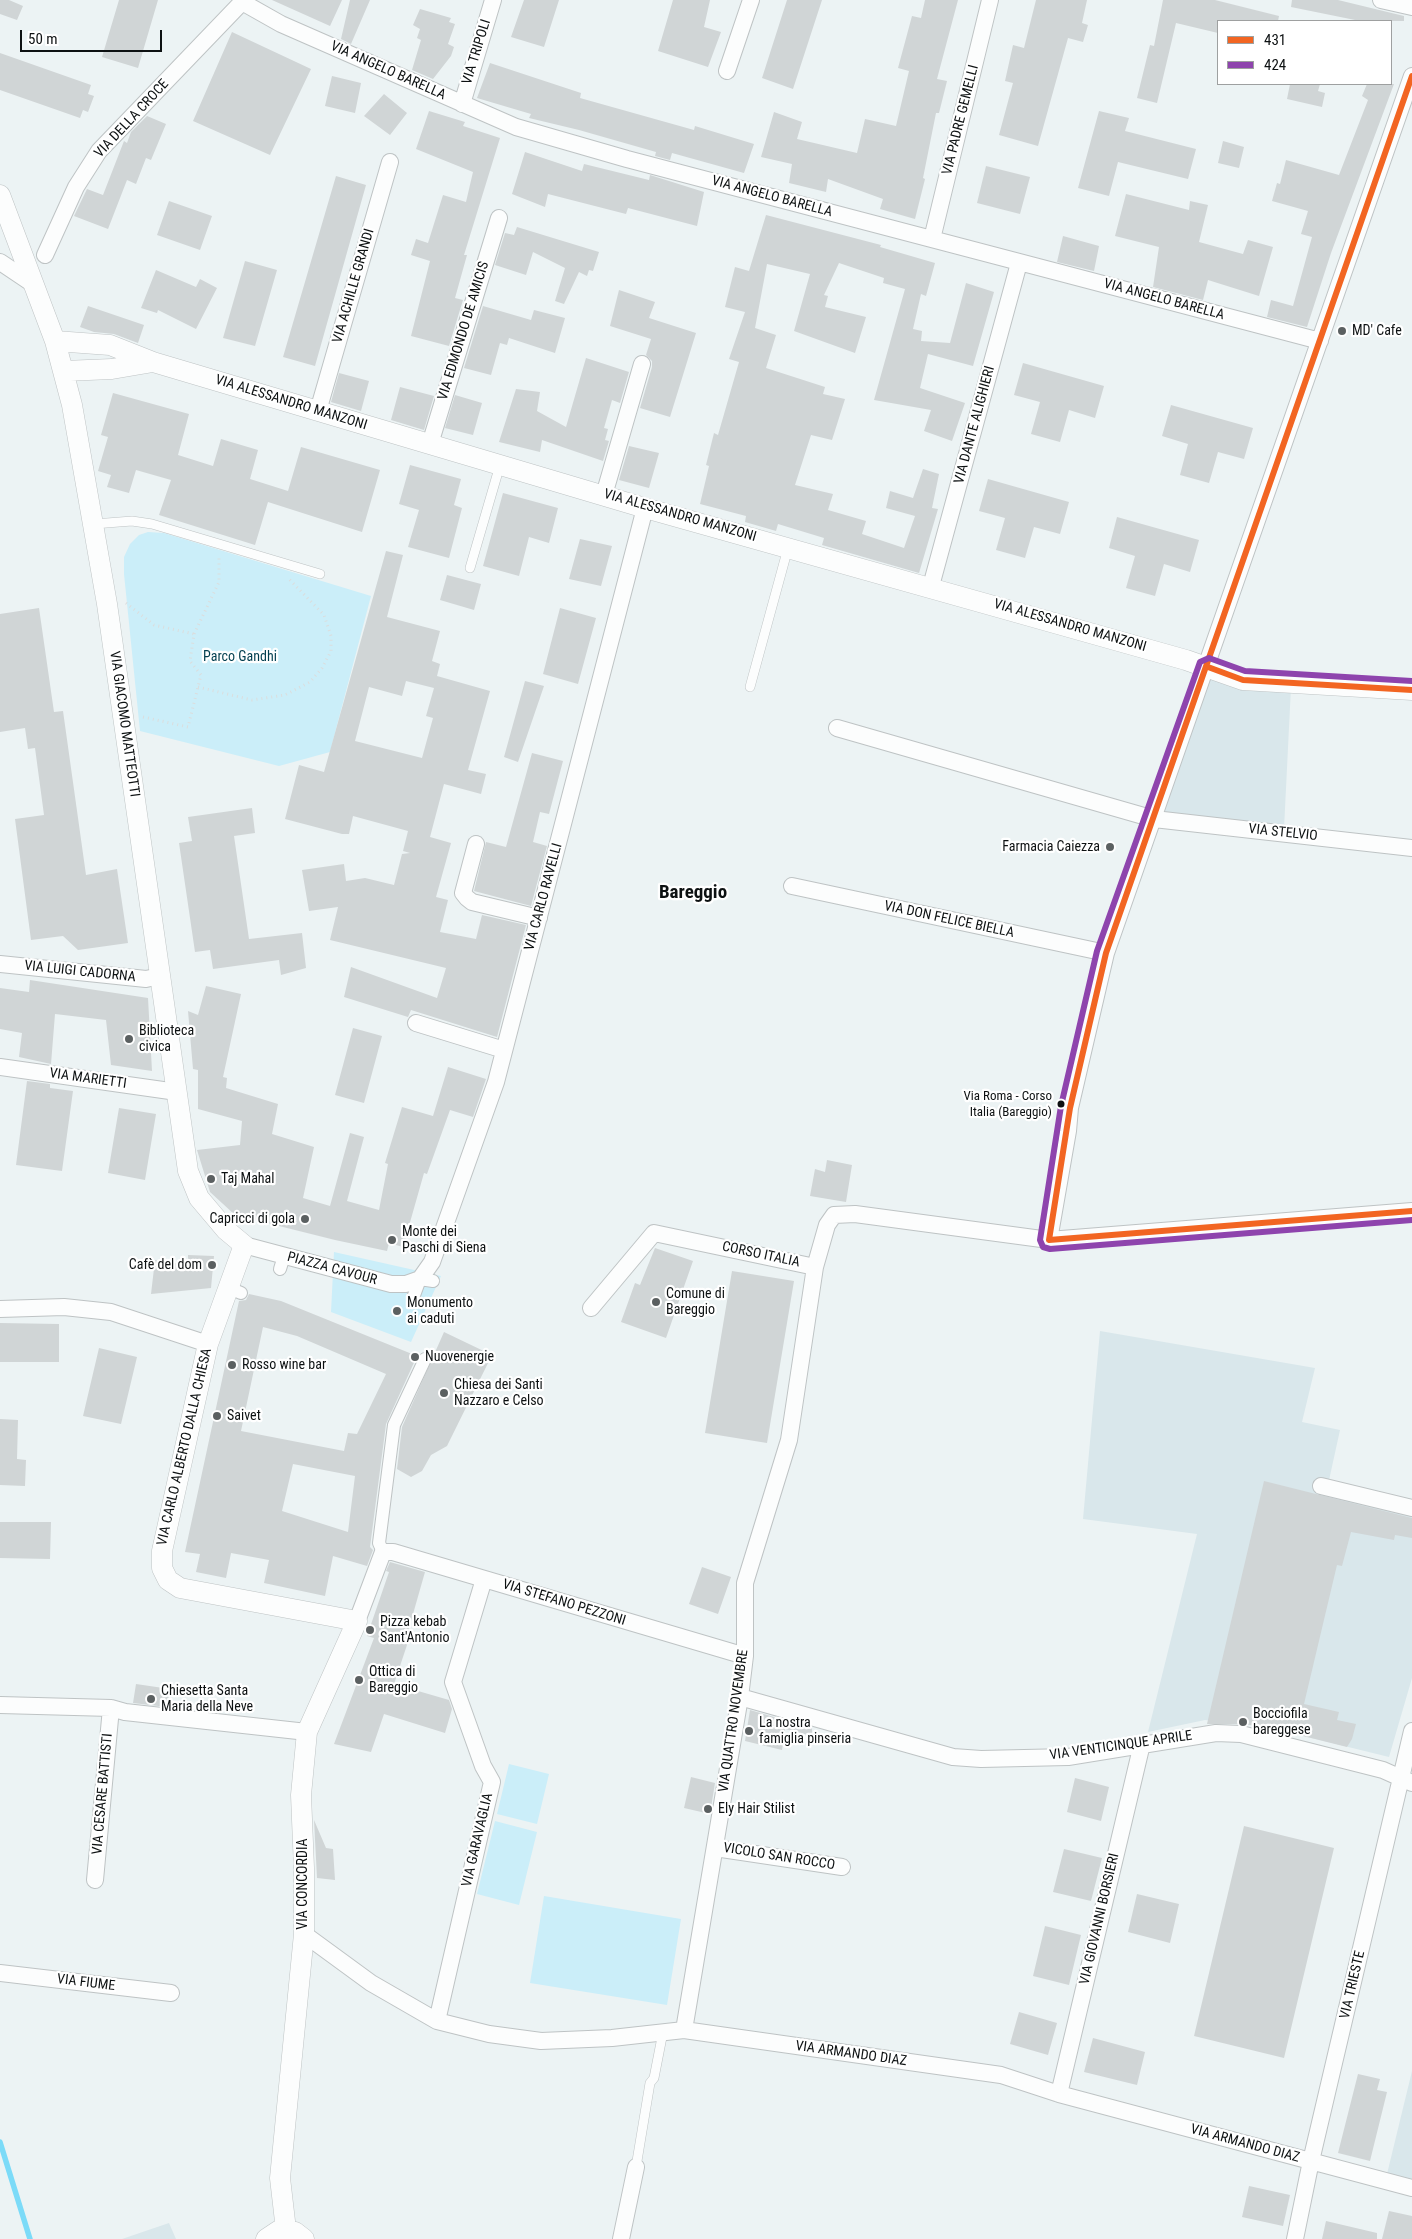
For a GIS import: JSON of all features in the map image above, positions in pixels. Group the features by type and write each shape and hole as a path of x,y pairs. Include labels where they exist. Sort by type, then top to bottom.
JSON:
{"street":[{"name":"VIA TRIPOLI","path":"462,104 493,0"},
{"path":"727,71 751,0"},
{"name":"VIA PADRE GEMELLI","path":"932,239 990,0"},
{"path":"1382,0 1412,7"},
{"name":"VIA ANGELO BARELLA","path":"243,1 281,24 516,127 1019,263 1320,341"},
{"name":"VIA DELLA CROCE","path":"45,255 76,188 99,151 243,1"},
{"path":"1412,76 1407,106 1320,341 1208,667 1106,953 1070,1108 1068,1131 1049,1240 1412,1211"},
{"name":"VIA ACHILLE GRANDI","path":"318,411 390,162"},
{"name":"VIA GIACOMO MATTEOTTI","path":"0,194 3,224 33,284 55,341 64,371 94,524 188,1171 199,1198 226,1230 244,1245"},
{"name":"VIA EDMONDO DE AMICIS","path":"430,444 499,218"},
{"path":"0,262 33,284"},
{"name":"VIA DANTE ALIGHIERI","path":"931,586 1019,263"},
{"name":"VIA ALESSANDRO MANZONI","path":"55,341 110,345 153,362 645,508 931,586 1208,667 1243,680 1412,690"},
{"name":"VIA ALESSANDRO MANZONI","path":"64,371 112,369 153,362"},
{"path":"604,495 642,364"},
{"name":"VIA CARLO RAVELLI","path":"427,1280 496,1082 645,508"},
{"name":"VIA STELVIO","path":"837,728 1154,819 1412,848"},
{"path":"476,844 463,892 467,898 472,902 539,918"},
{"name":"VIA DON FELICE BIELLA","path":"792,886 1106,953"},
{"name":"VIA LUIGI CADORNA","path":"0,964 146,980 160,976"},
{"path":"416,1023 504,1050"},
{"name":"VIA MARIETTI","path":"0,1067 177,1092"},
{"name":"CORSO ITALIA","path":"591,1308 654,1233 815,1267 827,1225 834,1215 856,1214 1049,1240"},
{"name":"PIAZZA CAVOUR","path":"244,1245 282,1263 391,1284 406,1284 427,1280"},
{"name":"VIA CARLO ALBERTO DALLA CHIESA","path":"244,1245 235,1290 208,1344 162,1551 162,1568 168,1580 180,1588 357,1621"},
{"name":"VIA QUATTRO NOVEMBRE","path":"684,2030 740,1697 745,1656 746,1583 789,1440 815,1267"},
{"path":"413,1298 427,1280"},
{"path":"0,1310 64,1307 111,1312 208,1344"},
{"path":"383,1552 378,1543 394,1424 425,1359"},
{"path":"1321,1486 1412,1508"},
{"name":"VIA STEFANO PEZZONI","path":"383,1552 393,1552 745,1656"},
{"name":"VIA CONCORDIA","path":"295,2235 280,2178 304,1934 301,1796 307,1732 357,1621 383,1552"},
{"name":"VIA GARAVAGLIA","path":"437,2021 492,1782 483,1766 453,1682 484,1579"},
{"name":"VIA VENTICINQUE APRILE","path":"740,1697 953,1757 981,1759 1068,1757 1216,1732 1241,1734 1383,1770 1406,1781"},
{"path":"0,1705 111,1708 125,1712 307,1732"},
{"name":"VIA CESARE BATTISTI","path":"95,1880 111,1708"},
{"name":"VIA TRIESTE","path":"1295,2239 1311,2161 1406,1781 1412,1731"},
{"name":"VIA GIOVANNI BORSIERI","path":"1059,2094 1142,1744"},
{"name":"VICOLO SAN ROCCO","path":"715,1848 842,1867"},
{"name":"VIA ARMANDO DIAZ","path":"304,1934 371,1983 437,2021 489,2034 541,2041 612,2038 684,2030 1001,2075 1059,2094 1412,2188"},
{"name":"VIA FIUME","path":"0,1972 171,1993"},
{"path":"621,2239 636,2168"},
{"path":"266,2239 278,2231 295,2235"}],"lane":[{"path":"470,568 500,465"},
{"path":"94,524 132,521 152,524 320,574"},
{"path":"750,687 788,547"},
{"path":"636,2168 650,2083 654,2078 663,2032"}],"path":[{"path":"125,732 138,716 188,727 201,675 190,661 194,634 219,582 220,564 214,542"},
{"path":"198,687 252,700 285,695 310,682 322,668 331,651 331,636 324,616 268,558"},
{"path":"107,604 128,603 154,625 194,634"}],"shaded area":[{"path":"1209,672 1291,687 1284,829 1159,816"},
{"path":"1100,1331 1315,1368 1302,1422 1340,1430 1326,1494 1412,1515 1412,1678 1389,1757 1267,1727 1205,1720 1148,1732 1197,1534 1083,1519"},
{"path":"1412,2071 1412,2181 1387,2174"},
{"path":"169,2223 176,2239 122,2239"}],"green space":[{"name":"Parco Gandhi","path":"148,532 164,533 371,596 330,752 279,766 140,731 124,574 124,557 130,544 139,535"},
{"path":"334,1252 441,1276 411,1342 331,1312"},
{"path":"509,1764 549,1774 537,1824 497,1814"},
{"path":"495,1821 537,1832 519,1905 477,1894"},
{"path":"544,1896 681,1919 667,2005 530,1983"}],"building":[{"path":"0,0 9,0 23,6 17,20 0,14"},
{"path":"119,0 158,0 138,68 102,57"},
{"path":"272,0 342,0 330,26"},
{"path":"350,0 370,0 351,44 341,39"},
{"path":"524,0 559,0 544,47 511,37"},
{"path":"673,0 710,0 704,27 721,32 708,67 658,51"},
{"path":"787,0 822,0 793,89 762,78"},
{"path":"925,0 958,0 937,79 947,81 939,113 936,113 923,178 925,179 915,219 880,209 883,199 828,179 826,192 789,183 792,164 761,157 774,112 802,122 797,139 857,153 865,119 896,126 909,71 898,68 912,16 921,18"},
{"path":"1036,0 1087,0 1082,23 1088,25 1083,42 1068,38 1038,146 999,135 1013,83 1005,81 1013,45 1024,48"},
{"path":"1163,0 1215,0 1279,16 1278,20 1217,20 1217,33 1176,23 1157,103 1137,98 1150,45 1154,46"},
{"path":"1292,0 1338,0 1404,16 1404,21 1355,20 1291,7"},
{"path":"420,9 451,18 449,22 455,24 448,44 454,47 451,56 433,79 412,70 421,40 417,38 420,29 413,25"},
{"path":"232,32 311,69 270,155 193,121"},
{"path":"0,53 91,85 88,94 94,96 88,112 83,110 80,118 0,90"},
{"path":"490,63 581,93 580,98 694,130 695,126 754,144 744,173 672,153 670,160 655,156 656,152 529,118 531,114 477,98"},
{"path":"332,76 361,83 355,113 325,106"},
{"path":"1394,84 1331,253 1307,327 1267,317 1271,300 1293,306 1312,237 1301,234 1308,211 1272,201 1277,183 1280,184 1286,160 1339,175 1368,100 1362,96 1367,85"},
{"path":"1290,85 1320,85 1318,91 1325,93 1322,107 1287,99"},
{"path":"384,94 407,113 390,135 364,116"},
{"path":"429,111 465,122 463,126 500,138 464,255 467,255 455,298 463,300 449,346 411,336 430,261 411,255 416,239 428,243 443,195 466,202 473,172 416,149"},
{"path":"1099,111 1129,118 1125,131 1196,149 1188,179 1118,162 1109,196 1078,188"},
{"path":"147,116 166,124 151,160 146,158 136,184 127,180 108,229 74,216 87,189 103,195 124,141 127,143 131,132"},
{"path":"1223,141 1244,147 1239,168 1218,163"},
{"path":"525,152 582,171 584,164 649,180 650,175 704,192 697,226 628,208 626,214 548,194 545,207 512,194"},
{"path":"986,166 1030,177 1020,214 977,203"},
{"path":"336,176 366,185 315,366 283,357"},
{"path":"1126,194 1189,210 1190,201 1208,205 1199,242 1243,254 1248,240 1273,247 1259,296 1208,280 1203,300 1153,287 1159,247 1115,236"},
{"path":"169,201 212,216 200,250 157,235"},
{"path":"766,215 881,245 880,247 935,263 926,296 921,294 913,329 922,331 921,341 950,343 966,283 994,292 973,366 928,354 920,388 965,403 952,441 924,431 931,410 874,400 905,289 883,283 884,278 839,263 824,295 828,296 825,307 866,317 855,353 794,331 810,274 767,264 755,328 776,335 766,368 825,387 823,394 845,399 832,440 811,435 795,485 833,494 828,510 866,521 862,534 904,548 915,516 886,508 890,491 913,498 923,469 939,474 932,508 938,509 919,573 822,545 824,538 778,524 776,531 745,522 746,516 700,504 709,466 706,465 714,433 718,435 739,362 729,359 745,312 725,307 735,267 749,271"},
{"path":"517,227 599,252 593,271 589,270 587,276 579,272 564,304 555,301 565,268 533,252 526,275 495,265 505,233 514,235"},
{"path":"1063,236 1099,246 1094,271 1057,262"},
{"path":"245,261 277,270 255,346 223,338"},
{"path":"156,270 196,287 200,279 217,288 196,329 158,310 157,313 141,308"},
{"path":"619,290 655,302 649,318 696,333 670,417 640,408 652,367 652,361 646,355 651,339 610,326"},
{"path":"88,306 144,325 138,343 114,334 94,332 80,327"},
{"path":"483,306 531,320 534,310 565,318 555,353 509,338 507,345 500,343 491,375 464,368"},
{"path":"586,358 629,372 620,403 612,400 604,428 608,429 605,440 609,441 603,461 542,440 540,452 499,442 516,389 540,392 537,411 566,427"},
{"path":"1023,363 1104,386 1095,418 1069,410 1060,442 1031,434 1040,402 1014,395"},
{"path":"339,373 369,381 361,411 331,402"},
{"path":"400,387 434,396 424,430 391,420"},
{"path":"113,393 189,414 178,455 213,466 221,439 258,450 250,479 288,491 301,447 380,470 362,532 268,502 255,545 159,515 171,480 136,470 129,493 107,487 111,475 98,471 108,437 101,435"},
{"path":"455,395 482,403 473,435 445,428"},
{"path":"1171,405 1253,428 1244,459 1218,452 1209,483 1180,475 1188,444 1162,436"},
{"path":"629,446 659,453 649,488 619,480"},
{"path":"410,465 461,479 454,505 462,508 449,558 408,547 419,510 399,504"},
{"path":"988,479 1069,502 1060,534 1034,527 1025,558 996,550 1005,518 979,511"},
{"path":"503,493 558,508 549,543 529,537 519,576 483,566"},
{"path":"1117,517 1199,540 1190,572 1164,564 1155,596 1126,588 1135,556 1109,548"},
{"path":"580,539 612,546 601,586 569,579"},
{"path":"386,551 403,555 387,617 440,631 432,661 440,664 437,676 490,691 468,770 486,774 481,794 444,784 430,837 451,843 436,897 448,900 440,932 476,939 482,915 526,925 497,1037 411,1010 408,1017 344,997 351,967 437,998 446,968 330,940 338,907 309,911 302,870 344,864 346,881 365,878 394,885 402,854 410,853 403,851 408,831 353,816 349,834 342,834 285,819 299,765 324,772","holes":["406,681 434,688 426,716 433,718 422,758 355,741 369,687 402,696"]},
{"path":"447,575 481,584 474,610 440,600"},
{"path":"39,608 54,712 63,711 86,875 117,869 128,943 78,950 63,936 31,940 15,819 44,815 35,748 28,749 25,728 0,732 0,614"},
{"path":"560,608 596,618 578,684 543,674"},
{"path":"525,681 544,686 518,762 504,757"},
{"path":"532,753 563,761 549,814 540,812 533,842 547,846 531,906 474,891 486,842 506,847"},
{"path":"252,808 255,833 234,836 249,939 302,933 306,968 281,975 279,960 213,969 210,950 195,952 179,843 192,841 188,817"},
{"name":"Biblioteca civica","path":"30,980 148,998 152,1071 111,1065 106,1020 55,1014 51,1064 19,1057 22,1033 0,1029 0,988 29,992"},
{"path":"206,986 241,994 223,1077 227,1078 226,1088 278,1104 272,1134 314,1147 303,1198 330,1206 350,1133 364,1137 347,1201 379,1210 388,1164 385,1163 402,1107 433,1116 448,1067 486,1079 473,1117 450,1110 427,1174 424,1173 403,1247 389,1243 387,1251 235,1215 210,1192 197,1150 240,1145 242,1121 198,1109 198,1070 193,1069 188,1011 198,1015"},
{"path":"353,1028 382,1036 364,1103 335,1095"},
{"path":"27,1081 50,1084 50,1088 73,1091 62,1171 16,1165"},
{"path":"119,1108 156,1114 145,1180 108,1173"},
{"path":"827,1160 852,1165 846,1202 810,1196 815,1169 825,1172"},
{"path":"655,1248 693,1261 666,1338 621,1322 635,1283 640,1285"},
{"path":"188,1255 214,1256 211,1288 151,1294 155,1260 188,1265"},
{"path":"732,1271 794,1281 767,1443 705,1433"},
{"path":"249,1294 281,1301 417,1356 386,1424 370,1547 373,1550 367,1566 333,1556 325,1596 264,1583 269,1560 231,1553 226,1578 196,1572 200,1554 185,1552 239,1301 246,1300","holes":["263,1327 297,1336 386,1374 357,1434 348,1433 344,1451 241,1431","293,1464 355,1476 348,1532 282,1511"]},
{"path":"0,1323 59,1324 59,1362 0,1362"},
{"name":"Chiesa dei Santi Nazzaro e Celso","path":"444,1332 492,1355 447,1446 431,1455 422,1471 411,1477 397,1469 402,1427"},
{"path":"99,1348 137,1357 121,1424 83,1416"},
{"path":"0,1419 18,1420 17,1459 26,1460 25,1486 0,1485"},
{"path":"1264,1481 1412,1518 1412,1538 1395,1535 1394,1540 1351,1532 1342,1566 1337,1565 1304,1704 1339,1712 1337,1720 1356,1724 1352,1739 1347,1747 1267,1727 1241,1724 1207,1724"},
{"path":"0,1522 51,1522 50,1559 0,1558"},
{"path":"390,1562 425,1572 407,1635 410,1636 394,1684 449,1700 452,1709 445,1733 384,1714 371,1752 334,1744 374,1638 367,1636 389,1572 386,1571"},
{"path":"702,1567 731,1577 718,1614 689,1604"},
{"name":"Chiesetta Santa Maria della Neve","path":"136,1684 170,1689 167,1707 133,1703"},
{"path":"750,1710 812,1728 812,1736 785,1729 782,1750 745,1741"},
{"path":"691,1777 715,1783 710,1814 684,1808"},
{"path":"1075,1778 1109,1787 1101,1821 1067,1812"},
{"path":"314,1820 326,1848 333,1849 335,1880 317,1878"},
{"path":"1244,1826 1334,1848 1284,2058 1194,2036"},
{"path":"1064,1849 1102,1858 1091,1901 1053,1892"},
{"path":"1137,1894 1179,1904 1170,1943 1128,1932"},
{"path":"1045,1926 1081,1935 1069,1985 1033,1976"},
{"path":"1019,2012 1057,2023 1048,2055 1010,2044"},
{"path":"1093,2038 1145,2052 1137,2085 1084,2072"},
{"path":"1358,2074 1380,2079 1377,2090 1387,2092 1370,2161 1338,2153"},
{"path":"1249,2186 1290,2195 1283,2226 1242,2217"},
{"path":"1389,2211 1412,2216 1412,2239 1382,2239"},
{"path":"1326,2221 1377,2233 1377,2239 1322,2239"}],"waterway":[{"path":"0,2142 30,2239"}],"transit line":[{"name":"431","path":"1412,76 1106,953 1070,1108 1049,1240 1412,1211"},
{"name":"424","path":"1412,681 1245,671 1209,658 1200,662 1097,951 1061,1106 1040,1240 1043,1247 1050,1249 1412,1220"},
{"name":"431","path":"1208,667 1243,680 1412,690"}],"place":[{"name":"MD' Cafe","path":"1342,331"},
{"name":"Farmacia Caiezza","path":"1110,847"},
{"name":"Biblioteca civica","path":"129,1039"},
{"name":"Via Roma - Corso Italia (Bareggio)","path":"1061,1104"},
{"name":"Taj Mahal","path":"211,1179"},
{"name":"Capricci di gola","path":"305,1219"},
{"name":"Monte dei Paschi di Siena","path":"392,1240"},
{"name":"Cafè del dom","path":"212,1265"},
{"name":"Comune di Bareggio","path":"656,1302"},
{"name":"Monumento ai caduti","path":"397,1311"},
{"name":"Nuovenergie","path":"415,1357"},
{"name":"Rosso wine bar","path":"232,1365"},
{"name":"Chiesa dei Santi Nazzaro e Celso","path":"444,1393"},
{"name":"Saivet","path":"217,1416"},
{"name":"Pizza kebab Sant'Antonio","path":"370,1630"},
{"name":"Ottica di Bareggio","path":"359,1680"},
{"name":"Chiesetta Santa Maria della Neve","path":"151,1699"},
{"name":"Bocciofila bareggese","path":"1243,1722"},
{"name":"La nostra famiglia pinseria","path":"749,1731"},
{"name":"Ely Hair Stilist","path":"708,1809"}],"district":[{"name":"Bareggio","path":"693,893"}]}
